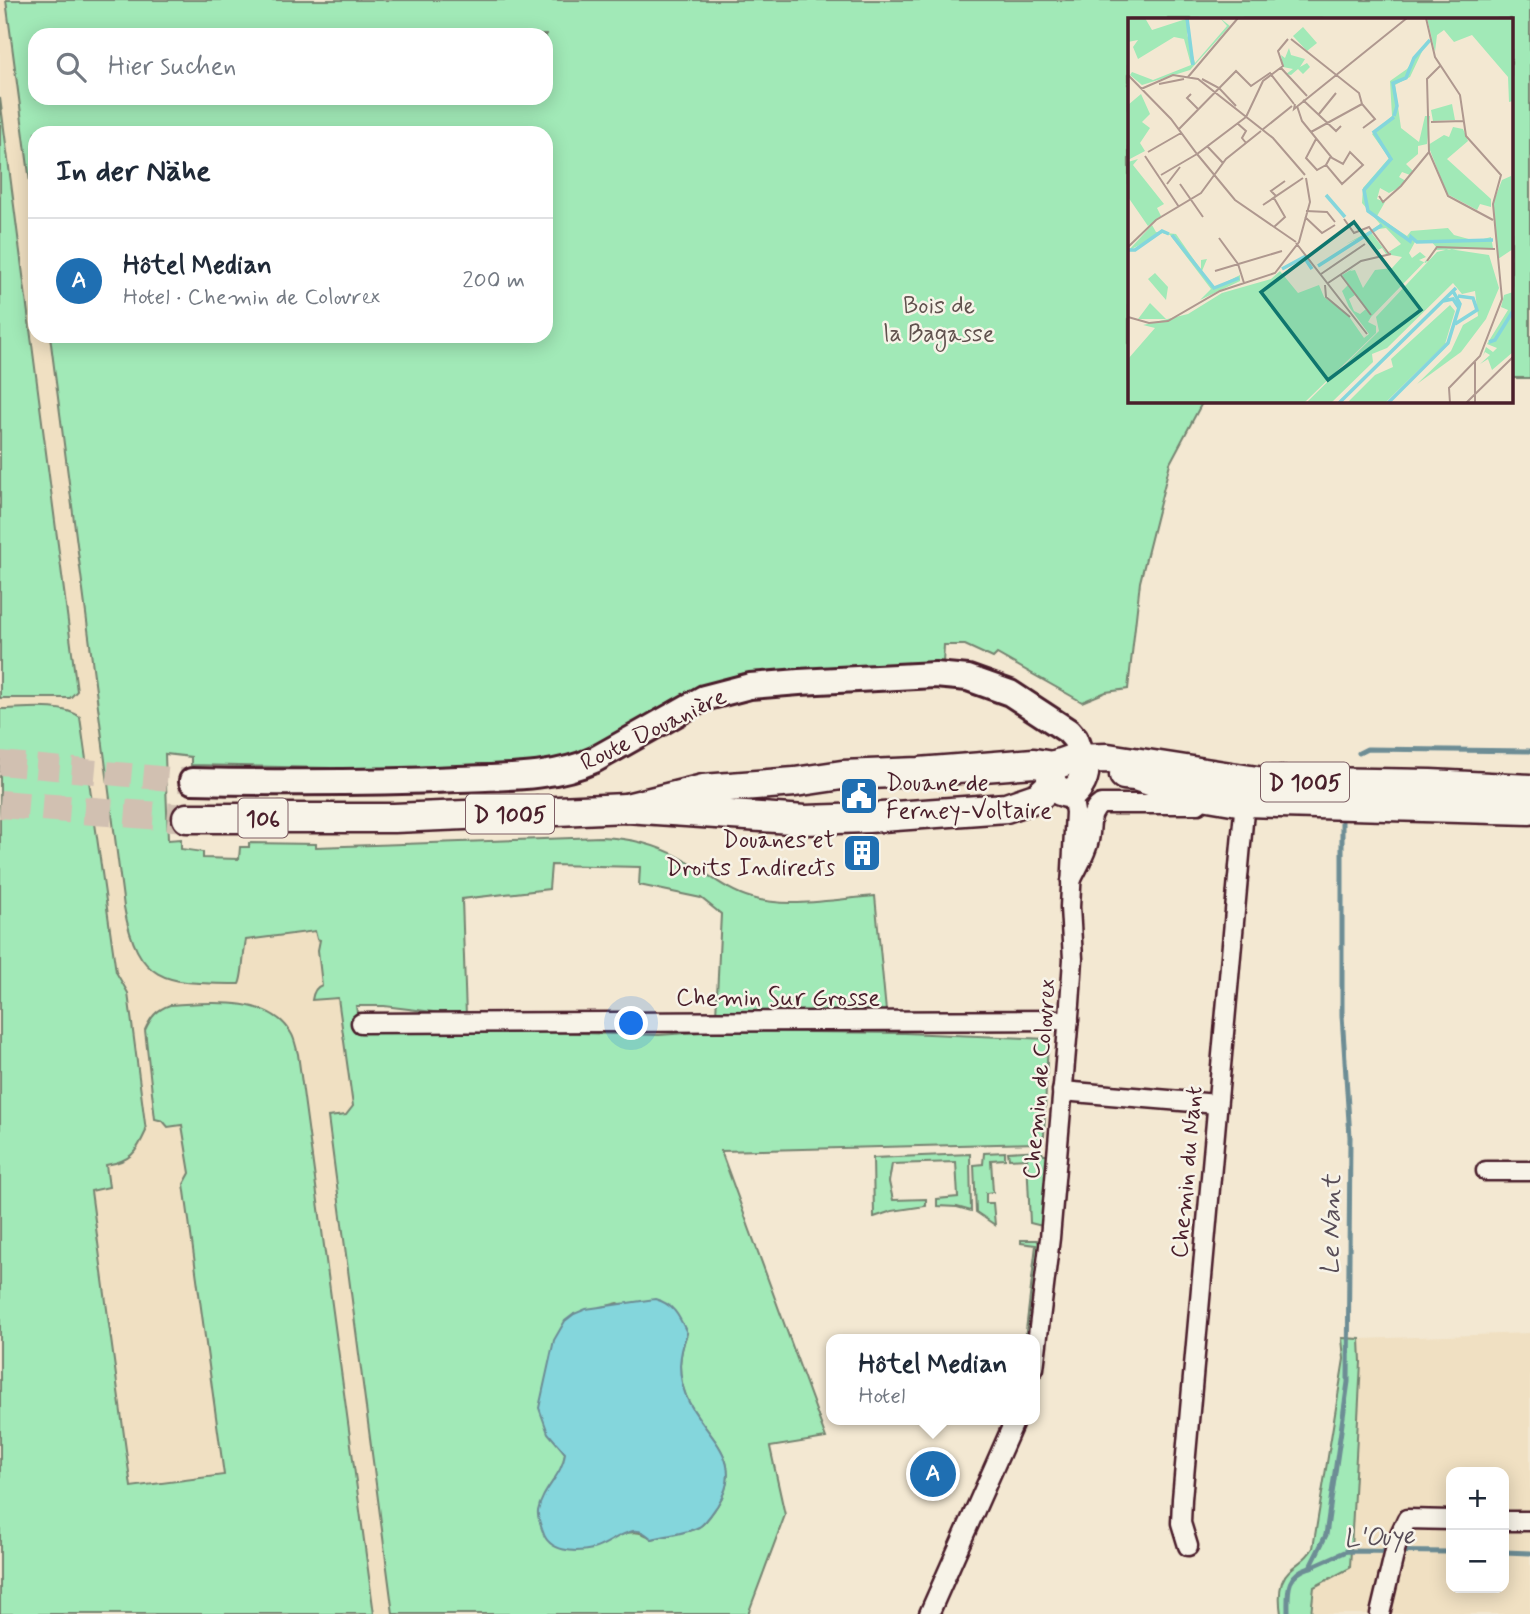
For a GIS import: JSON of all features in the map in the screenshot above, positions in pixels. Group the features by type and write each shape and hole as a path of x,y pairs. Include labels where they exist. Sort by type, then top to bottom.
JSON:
{"main road":[{"name":"D 1005","path":"338,818 626,808 805,820 1006,808 1038,797 1068,776 1108,758 1257,781 1430,784 1530,805"},
{"name":"D 1005","path":"626,808 703,789 796,782 842,775 1034,763 1068,776 1135,776 1180,791 1244,802 1530,805"},
{"name":"106","path":"187,818 338,818"}],"street":[{"name":"Route Douanière","path":"192,781 304,784 393,782 547,773 578,767 594,760 704,698 731,690 788,682 935,675 968,678 1010,693 1068,732 1075,739 1068,776"},
{"name":"Chemin de Colovrex","path":"1038,1334 1051,1238 1073,959 1070,907 1075,812 1068,776"},
{"path":"1071,881 1089,841 1090,820 1096,807 1101,804 1188,805 1244,802"},
{"name":"Chemin du Nant","path":"1188,1546 1181,1523 1182,1499 1244,802"},
{"name":"Chemin Sur Grosse","path":"361,1023 1069,1020"},
{"path":"1062,1091 1217,1104"},
{"path":"1486,1171 1530,1171"},
{"path":"929,1614 1012,1425"},
{"path":"1380,1614 1398,1538 1407,1519 1446,1520"},
{"path":"1509,1521 1530,1521"}],"shaded area":[{"path":"0,0 69,0 42,28 28,28 28,105 35,105 35,126 28,126 28,343 114,343 170,887 339,882 436,1614 0,1614"},
{"path":"1530,1333 1530,1614 1311,1614 1314,1587 1350,1568 1360,1339"}],"green space":[{"name":"Bois de la Bagasse","path":"6,0 1530,0 1530,378 1512,378 1512,18 1128,18 1128,402 1202,402 1170,463 1140,582 1128,689 1106,692 1082,702 997,654 993,658 965,645 944,645 943,663 738,675 699,687 586,752 557,761 329,771 329,768 191,765 191,757 165,754 168,840 181,839 181,849 203,852 203,858 239,859 240,847 249,847 249,843 316,844 316,847 601,837 633,840 663,849 733,891 752,898 781,903 875,896 886,1011 716,1016 721,914 701,898 639,885 640,867 551,865 549,889 462,899 466,1016 384,1006 356,1006 360,1032 462,1030 659,1035 715,1031 905,1033 1048,1039 1044,1136 1037,1143 721,1151 826,1438 770,1447 785,1515 748,1614 393,1614 328,1117 346,1115 353,1106 338,998 312,1000 315,991 322,985 318,950 320,940 317,939 315,931 246,940 239,984 175,980 160,975 148,966 138,952 124,907 51,343 553,343 553,126 28,126 28,167","holes":["618,1303 687,1333 680,1364 681,1379 693,1410 725,1460 728,1473 725,1489 717,1506 699,1527 652,1539 645,1534 630,1532 594,1548 544,1496 562,1468 565,1453 560,1446 574,1314"]},
{"path":"0,98 28,314 28,343 32,343 77,691 70,698 0,698"},
{"path":"53,708 80,717 116,972 128,993 146,1131 132,1155 106,1165 109,1187 91,1191 131,1487 224,1475 184,1184 190,1173 182,1125 168,1127 163,1121 155,1119 145,1030 154,1015 170,1005 219,1003 253,1007 268,1012 281,1021 292,1035 298,1054 374,1614 0,1614 0,709"},
{"path":"1040,1150 1044,1155 1048,1155 1042,1226 1030,1223 1027,1158 1009,1159 1008,1152"},
{"path":"1005,1152 1005,1159 991,1160 993,1192 986,1193 986,1203 993,1203 995,1225 976,1212 974,1165 983,1164 984,1153"},
{"path":"970,1154 971,1211 937,1206 937,1199 958,1197 956,1162 892,1164 889,1182 893,1200 926,1199 926,1206 892,1211 874,1217 873,1158"},
{"path":"1021,1240 1037,1240 1040,1244 1031,1334 1026,1334 1036,1245 1021,1243"},
{"path":"1342,1338 1360,1339 1361,1362 1350,1568 1314,1587 1311,1614 1281,1614 1281,1586 1285,1575 1313,1548 1344,1359"}],"water":[{"path":"655,1299 671,1307 687,1333 680,1364 683,1387 693,1410 720,1447 728,1474 726,1489 709,1518 694,1529 652,1539 643,1532 633,1531 598,1547 563,1550 546,1539 538,1513 540,1503 560,1468 565,1453 548,1433 539,1408 554,1340 565,1321 586,1309"}],"waterway":[{"name":"Le Nant","path":"1359,753 1367,749 1530,751"},
{"name":"Le Nant","path":"1288,1614 1288,1591 1292,1579 1310,1567 1326,1535 1348,1382 1350,1137 1342,1015 1342,821"},
{"name":"L'Ouye","path":"1311,1567 1347,1551 1446,1552"},
{"name":"L'Ouye","path":"1509,1552 1530,1553"}],"tunnel":[{"path":"0,763 192,781"},
{"path":"0,804 187,818"}],"place":[{"name":"Douane de Ferney-Voltaire","path":"859,796"},
{"name":"Douanes et Droits Indirects","path":"862,853"},
{"name":"Hôtel Median","path":"933,1474"}]}
